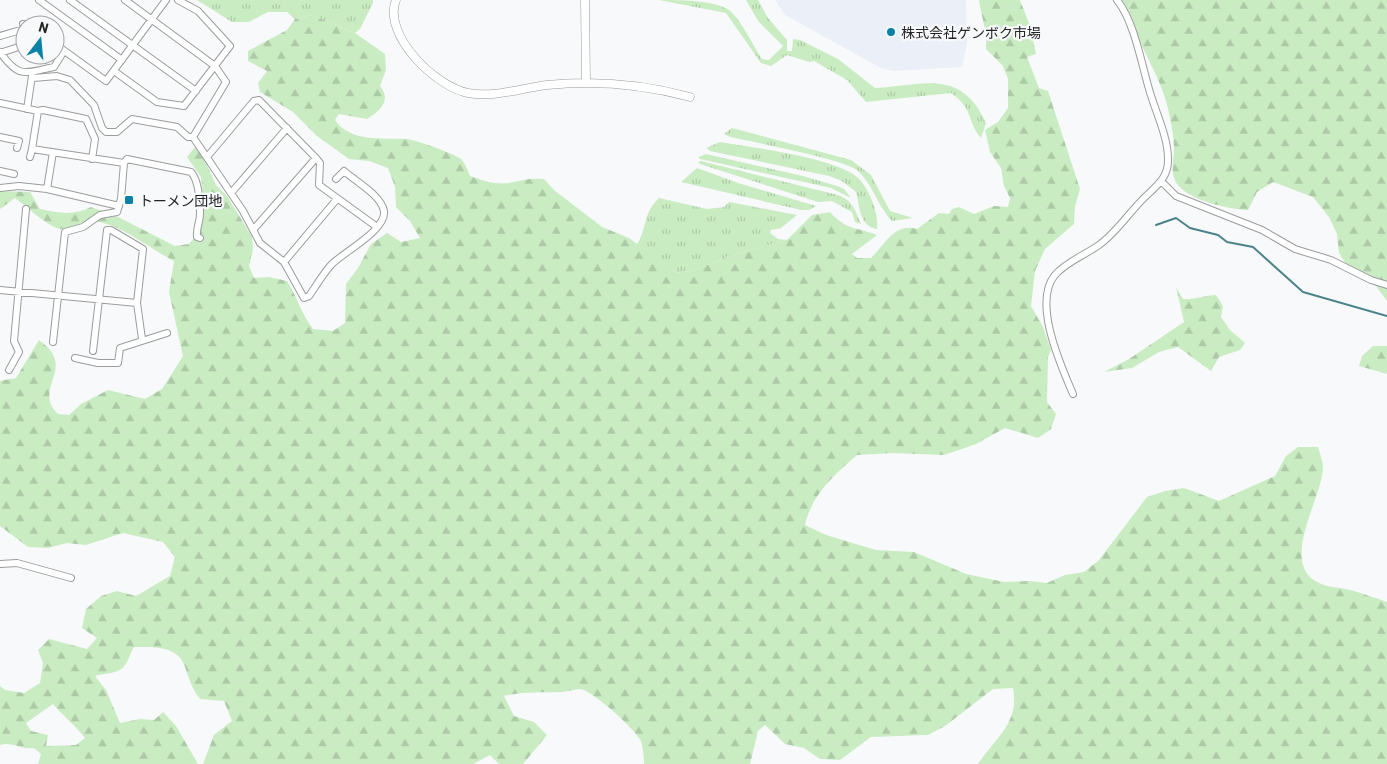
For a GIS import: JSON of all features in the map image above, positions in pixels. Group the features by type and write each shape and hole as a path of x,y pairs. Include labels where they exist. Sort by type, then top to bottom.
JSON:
{"street":[{"path":"39,0 122,60"},
{"path":"70,0 196,91"},
{"path":"125,0 214,66 226,82 193,137"},
{"path":"65,52 106,81 166,0"},
{"path":"114,70 158,102 184,106 230,46 198,11 178,0"},
{"path":"396,0 393,16 395,28 402,41 427,68 455,90 470,94 487,94 586,83 623,83 656,88 690,97"},
{"path":"585,0 586,83"},
{"path":"1073,394 1061,367 1046,313 1046,302 1053,277 1059,271 1100,245 1162,182 1169,160 1164,137 1124,8 1117,0"},
{"path":"0,36 15,32"},
{"path":"15,49 0,53 16,71 31,75 57,76 70,80 94,105 102,128 106,132 117,132 132,119 177,128 188,137 193,137 231,193 260,243 284,262 304,298 308,296 332,264 369,236 384,215 384,210 377,199 344,171 336,179"},
{"path":"31,75 55,65"},
{"path":"27,109 31,75"},
{"path":"207,157 254,101 260,100 320,163 319,185 377,227"},
{"path":"0,103 86,119 96,140 92,159"},
{"path":"30,157 38,111"},
{"path":"231,193 287,128"},
{"path":"0,137 19,141 17,148"},
{"path":"32,149 124,164"},
{"path":"47,189 53,152"},
{"path":"253,230 316,158"},
{"path":"54,342 65,232 83,228 100,215 117,212 124,164 127,159 192,172 198,179 200,214 196,230 197,237 200,238"},
{"path":"0,172 14,174"},
{"path":"1162,182 1176,196 1262,230 1295,248 1332,260 1371,280 1387,285"},
{"path":"0,188 19,186 47,189 119,206"},
{"path":"284,262 337,199"},
{"path":"9,370 19,352 14,341 26,209"},
{"path":"93,351 107,230 111,230 143,249 137,303 142,339"},
{"path":"0,290 137,303"},
{"path":"75,358 98,363 118,363 120,348 142,339 166,333"},
{"path":"0,564 17,563 71,578"}],"shaded area":[{"name":"株式会社ゲンボク市場","path":"775,0 966,0 967,43 962,67 892,71 879,67 785,15"}],"green space":[{"path":"197,0 373,0 373,3 360,29 355,33 312,15 295,19 287,12 268,12 249,22 232,22"},
{"path":"659,0 705,2 729,10 742,26 762,59 769,60 783,46 758,21 746,0 758,0 768,18 787,40 787,51 792,51 793,39 800,40 838,59 875,88 926,83 953,87 965,94 976,106 986,123 981,138 967,110 951,93 866,102 847,80 814,61 809,62 787,55 771,66 761,63 726,13"},
{"path":"979,0 1020,0 1030,26 1036,54 1027,57 1039,88 1048,91 1080,189 1075,206 1074,224 1045,249 1035,271 1031,306 1043,327 1051,350 1048,357 1047,402 1056,414 1051,429 1038,438 1005,428 976,444 944,455 892,453 857,455 832,478 818,495 808,514 805,525 826,535 876,550 914,552 966,574 1004,582 1029,581 1047,583 1065,575 1084,572 1099,560 1147,497 1165,491 1184,488 1219,501 1275,476 1286,456 1298,447 1318,447 1323,466 1303,539 1301,553 1303,566 1310,577 1319,583 1355,591 1387,602 1387,764 978,764 1010,720 1014,700 1013,688 993,689 945,726 928,735 871,737 840,760 820,759 804,748 785,744 765,725 758,731 750,764 644,764 642,744 637,736 623,720 603,703 580,689 504,696 514,716 534,722 547,735 523,764 499,764 490,755 473,764 203,764 214,735 232,721 224,701 200,699 182,660 171,651 149,647 134,647 123,668 116,672 95,676 106,690 120,723 140,719 154,720 163,712 176,726 198,764 38,764 41,754 34,748 9,744 0,745 0,686 5,690 24,693 40,683 43,663 38,650 49,639 87,649 97,638 82,628 86,609 101,596 117,591 136,596 170,576 175,557 163,542 123,533 86,545 67,543 48,548 28,547 0,526 0,381 16,378 39,340 50,350 55,360 55,369 49,395 51,405 58,414 69,415 81,404 108,390 145,399 162,389 183,356 169,292 174,261 124,231 103,223 88,221 66,229 57,228 15,198 0,209 0,191 30,192 40,209 53,212 72,213 91,207 116,216 175,246 189,244 201,230 203,194 201,177 187,157 195,147 205,161 216,185 227,196 252,237 253,249 249,266 254,278 269,277 287,281 313,329 333,331 345,323 346,284 358,268 371,244 387,233 401,242 420,238 410,221 396,207 395,187 388,168 369,161 349,159 317,136 293,112 260,92 258,83 267,71 248,61 248,51 287,30 295,19 312,15 355,33 385,54 386,70 380,86 385,96 383,105 367,119 339,114 335,120 349,132 367,137 406,139 434,147 461,159 470,176 490,182 504,184 529,179 544,179 554,190 602,227 629,238 676,273 695,270 729,256 787,240 812,215 830,212 846,225 877,235 852,254 857,258 871,258 896,232 909,228 917,229 939,213 949,214 952,209 959,207 974,214 994,206 1008,207 1010,198 1004,186 1001,168 990,152 985,130 998,122 1008,108 1008,79 1003,66 986,49 985,31","holes":["53,704 85,738 76,745 46,746 48,735 31,731 26,723"]},
{"path":"1122,0 1387,0 1387,301 1376,286 1346,264 1339,253 1337,234 1329,217 1313,197 1273,182 1257,192 1248,210 1220,206 1201,200 1184,191 1178,185 1173,172 1174,139 1167,104 1157,77 1140,42 1131,15"},
{"path":"732,128 851,160 871,175 890,211 913,218 892,221 863,176 857,170 817,156 730,137 724,134"},
{"path":"720,142 792,154 845,170 857,177 869,194 875,208 877,229 871,227 864,220 861,215 856,192 842,181 829,176 710,151 706,148"},
{"path":"706,154 803,176 837,186 844,189 851,198 831,188 700,159 699,157"},
{"path":"701,161 838,195 850,203 861,224 855,222 852,212 832,201 818,202 698,162"},
{"path":"697,168 738,183 816,206 809,210 801,210 681,182"},
{"path":"659,198 707,209 724,207 729,202 797,215 781,228 771,230 770,233 778,239 787,240 729,256 695,270 676,273 636,246 647,215"},
{"path":"1176,287 1183,299 1216,295 1223,306 1221,317 1230,330 1245,343 1240,350 1219,357 1211,371 1178,347 1159,352 1132,368 1104,372 1129,359 1184,322"},
{"path":"1373,346 1387,346 1387,374 1359,366 1362,356"}],"waterway":[{"path":"1156,225 1176,218 1190,228 1218,235 1227,242 1253,247 1303,292 1387,316"}],"place":[{"name":"株式会社ゲンボク市場","path":"891,32"},
{"name":"トーメン団地","path":"129,200"}]}
